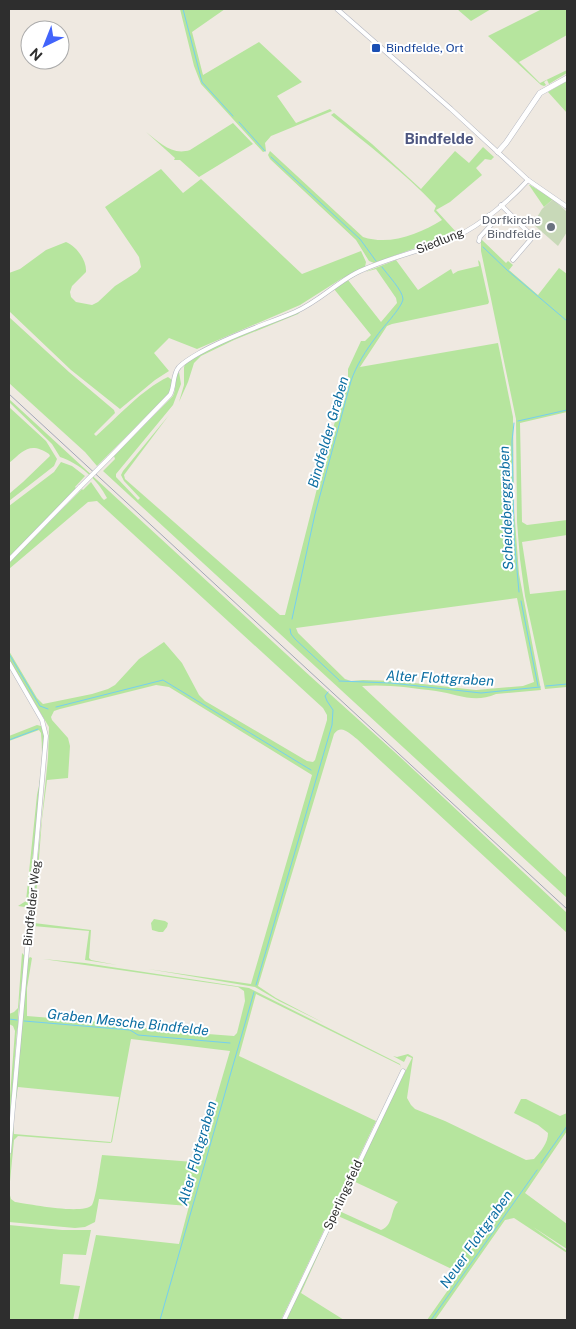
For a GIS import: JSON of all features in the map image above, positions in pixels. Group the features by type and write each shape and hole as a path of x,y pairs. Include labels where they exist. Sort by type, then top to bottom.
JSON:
{"street":[{"path":"337,9 528,180 567,207"},
{"path":"498,152 543,91 567,78"},
{"name":"Siedlung","path":"9,560 170,396 174,388 175,374 185,362 212,345 297,311 343,281 373,266 456,237 489,215 528,180"},
{"path":"501,205 530,234 531,239 513,260"},
{"path":"479,241 480,237 492,224 489,215"},
{"name":"Bindfelder Weg","path":"9,663 42,720 46,736 9,1152"},
{"name":"Sperlingsfeld","path":"284,1320 402,1071"}],"green space":[{"path":"180,9 225,9 192,32 203,75 259,42 302,82 277,96 296,123 330,109 332,111 271,136 265,143 266,151 263,152 201,84 194,66"},
{"path":"457,9 491,9 471,21"},
{"path":"542,9 567,9 567,35 519,62 540,83 567,70 567,73 549,84 547,80 544,82 546,85 544,86 541,85 488,36"},
{"path":"567,81 567,113 548,92"},
{"path":"334,113 372,144 421,189 455,151 469,163 483,147 494,157 491,160 485,159 476,168 482,175 450,202 436,210 457,233 374,263 369,261 356,240 270,159 268,155 270,151 363,237 383,240 404,237 424,230 442,220 434,211 436,206 424,194 331,115"},
{"path":"233,123 253,144 199,177 180,160 174,160 175,158 146,132 166,147 172,150 183,151 190,150"},
{"path":"161,169 183,193 201,179 302,274 361,251 366,262 365,267 341,279 300,305 197,349 169,338 154,353 169,371 120,409 71,370 9,311 9,273 20,269 46,250 66,242 80,254 86,267 86,272 72,286 71,297 76,302 92,305 98,302 115,286 137,272 141,267 139,257 105,207"},
{"path":"530,185 553,199 544,207"},
{"path":"553,199 567,212 567,232 558,246 533,224 542,209"},
{"path":"481,239 506,263 508,261 513,265 509,270 538,295 559,268 567,274 567,412 520,423 522,522 527,525 567,520 567,535 522,542 530,594 567,590 567,687 545,689 525,596 517,522 516,419 481,251"},
{"path":"396,260 418,290 451,269 453,274 479,266 478,260 480,262 488,304 387,326 360,367 498,343 513,417 514,508 519,574 541,690 473,698 436,691 362,686 567,878 567,898 103,471 115,459 114,456 173,396 179,372 181,384 173,405 116,474 116,477 138,500 140,498 124,481 121,475 169,415 124,475 125,479 280,615 285,615 327,449 348,377 348,369 361,341 365,341 371,335 334,289 348,280 381,322 397,303 396,298 376,269 365,272","holes":["517,598 534,682 523,686 476,690 396,681 351,681 345,679 298,633 296,628"]},
{"path":"302,310 298,314 234,340 201,356 194,363 179,402 184,385 184,367 186,363 213,347"},
{"path":"9,317 114,410 115,413 94,434 96,436 139,396 158,382 168,377 172,380 172,390 97,466 85,452 9,383"},
{"path":"9,399 400,757 567,913 567,933 357,739 345,730 339,730 334,734 258,986 276,998 324,1023 279,1001 255,987 148,969 251,984 312,775 169,687 156,685 60,709 54,711 51,717 68,738 70,746 68,778 47,780 34,923 91,930 89,958 117,965 85,960 89,931 33,926 32,937 30,937 48,758 49,727 9,660 9,651 37,698 43,704 108,689 115,685 139,659 164,642 182,663 199,695 205,701 307,761 313,762 315,760 327,715 323,708 97,501 88,502 9,569 9,563 91,482 104,500 107,498 99,485 87,473 74,463 60,457 52,444 9,402"},
{"path":"9,407 46,441 57,459 54,466 9,501 9,494 50,456 42,450 32,448 23,451 9,463"},
{"path":"61,462 72,466 85,476 76,488 9,557 9,506 54,472"},
{"path":"37,725 41,726 44,732 44,756 29,889 29,909 18,906 26,901 41,772 41,733 39,730 9,741 9,736"},
{"path":"154,919 168,923 163,932 152,930 151,923"},
{"path":"22,953 25,956 18,1015 19,1024 9,1134 15,1031 13,1026 9,1024 9,1014 18,1008"},
{"path":"32,958 27,988 27,1016 125,1024 155,1030 234,1036 237,1033 245,1001 244,991 238,987 43,959 85,963 249,988 400,1064 401,1068 400,1065 256,994 239,1056 376,1121 281,1320 78,1320 96,1235 179,1244 189,1206 99,1199 95,1222 85,1227 75,1228 9,1222 9,1192 9,1171 13,1124 14,1134 111,1142 119,1097 18,1087 14,1112 28,959","holes":["131,1039 230,1051 198,1160 194,1162 102,1155 93,1202 87,1208 55,1208 15,1202 11,1199 9,1192 14,1140 18,1136 112,1142"]},
{"path":"408,1054 413,1057 407,1098 415,1109 445,1121 526,1160 534,1159 539,1153 545,1144 548,1133 538,1125 514,1113 521,1099 526,1099 560,1116 567,1113 567,1131 525,1193 567,1224 567,1249 533,1227 567,1251 567,1253 514,1218 505,1220 435,1320 427,1320 460,1273 338,1216 333,1222 301,1293 344,1320 285,1320 337,1210 381,1230 390,1221 398,1202 351,1180 412,1058 407,1056 404,1062 393,1056 397,1057"},
{"path":"9,1225 62,1230 91,1230 86,1255 63,1254 60,1284 80,1286 73,1320 9,1320"}],"waterway":[{"name":"Bindfelder Graben","path":"183,9 202,82 233,116"},
{"name":"Bindfelder Graben","path":"239,122 265,151"},
{"name":"Bindfelder Graben","path":"271,157 360,239 376,261"},
{"path":"483,247 567,321"},
{"name":"Bindfelder Graben","path":"292,619 315,514 351,381 365,353 402,303 403,299 398,287 382,267"},
{"name":"Scheideberggraben","path":"518,421 567,410"},
{"name":"Scheideberggraben","path":"514,423 512,441 514,537 519,592"},
{"name":"Scheideberggraben","path":"521,601 538,686"},
{"name":"Bindfelder Graben","path":"290,629 295,639 339,680"},
{"path":"9,654 40,706 48,709"},
{"path":"56,707 163,680 311,770"},
{"name":"Alter Flottgraben","path":"339,681 391,683 481,693 540,687"},
{"name":"Alter Flottgraben","path":"546,686 567,684"},
{"name":"Alter Flottgraben","path":"256,985 332,725 333,710 325,696 328,692"},
{"name":"Graben Mesche Bindfelde","path":"9,740 38,729"},
{"name":"Alter Flottgraben","path":"160,1320 254,992"},
{"name":"Graben Mesche Bindfelde","path":"9,1019 17,1020"},
{"name":"Graben Mesche Bindfelde","path":"24,1021 130,1030 138,1035 230,1043"},
{"name":"Neuer Flottgraben","path":"541,1163 567,1126"},
{"name":"Neuer Flottgraben","path":"431,1320 537,1170"}],"railway":[{"path":"9,394 567,909"}],"place":[{"name":"Bindfelde, Ort","path":"376,48"},
{"name":"Dorfkirche Bindfelde","path":"551,227"}],"district":[{"name":"Bindfelde","path":"439,138"}]}
